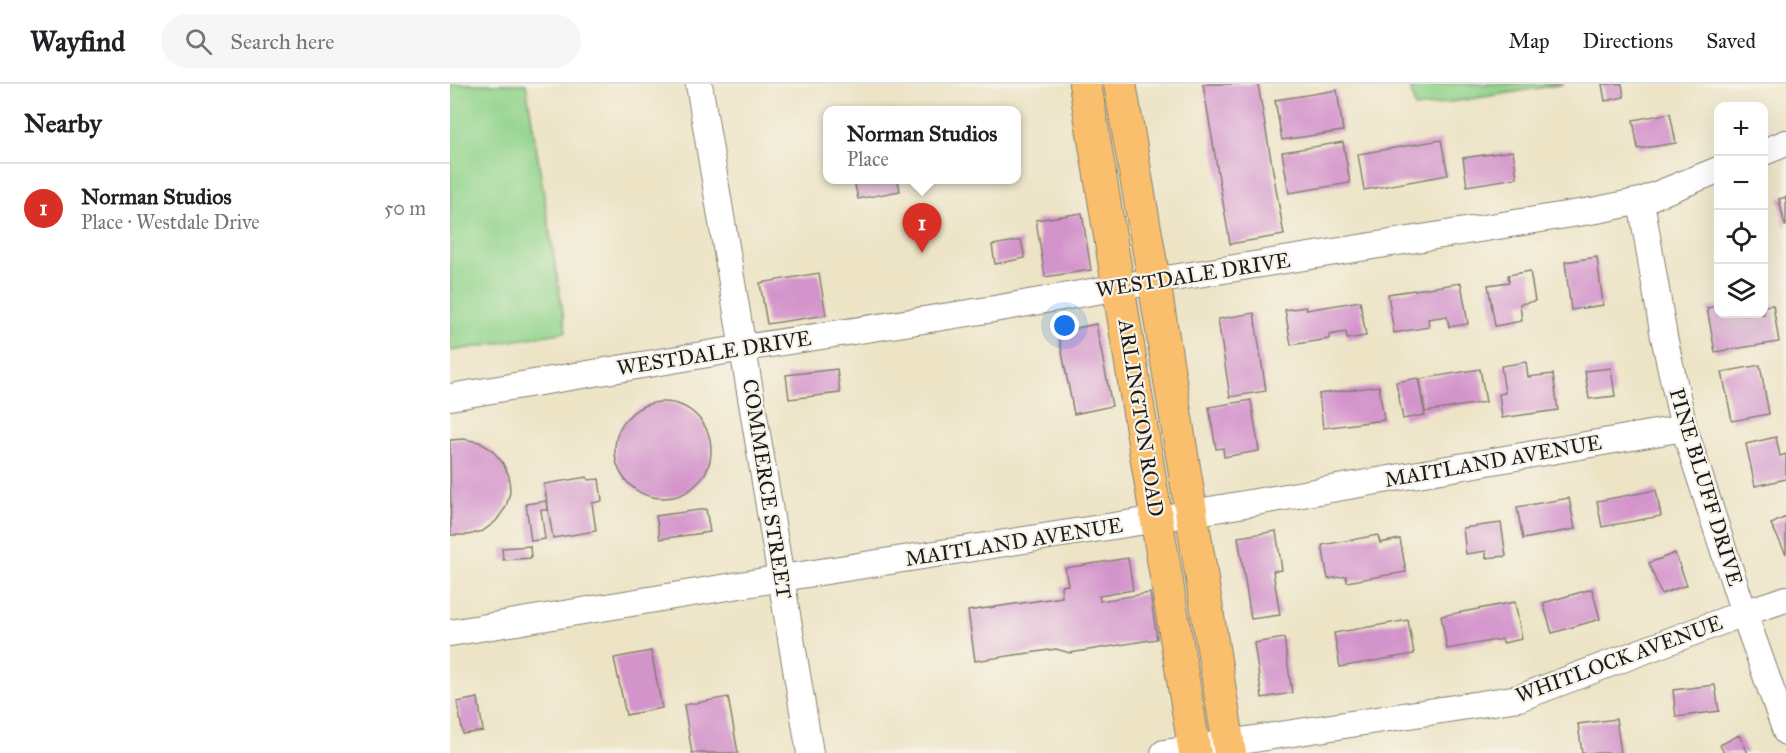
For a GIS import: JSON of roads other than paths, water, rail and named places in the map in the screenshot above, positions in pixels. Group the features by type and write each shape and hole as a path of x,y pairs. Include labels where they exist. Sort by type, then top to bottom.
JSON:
{"main road":[{"name":"ARLINGTON ROAD","path":"1085,84 1195,751"},
{"name":"ARLINGTON ROAD","path":"1120,84 1229,747"}],"street":[{"name":"COMMERCE STREET","path":"699,84 810,753"},
{"path":"1768,150 1786,143"},
{"name":"WESTDALE DRIVE","path":"450,397 1586,212 1641,201 1714,172"},
{"name":"PINE BLUFF DRIVE","path":"1641,201 1664,337 1684,428 1744,613 1786,732"},
{"name":"MAITLAND AVENUE","path":"450,633 1158,519 1684,428"},
{"name":"WHITLOCK AVENUE","path":"1164,753 1229,747 1519,698 1786,599"}],"place":[{"name":"Norman Studios","path":"922,253"}]}
